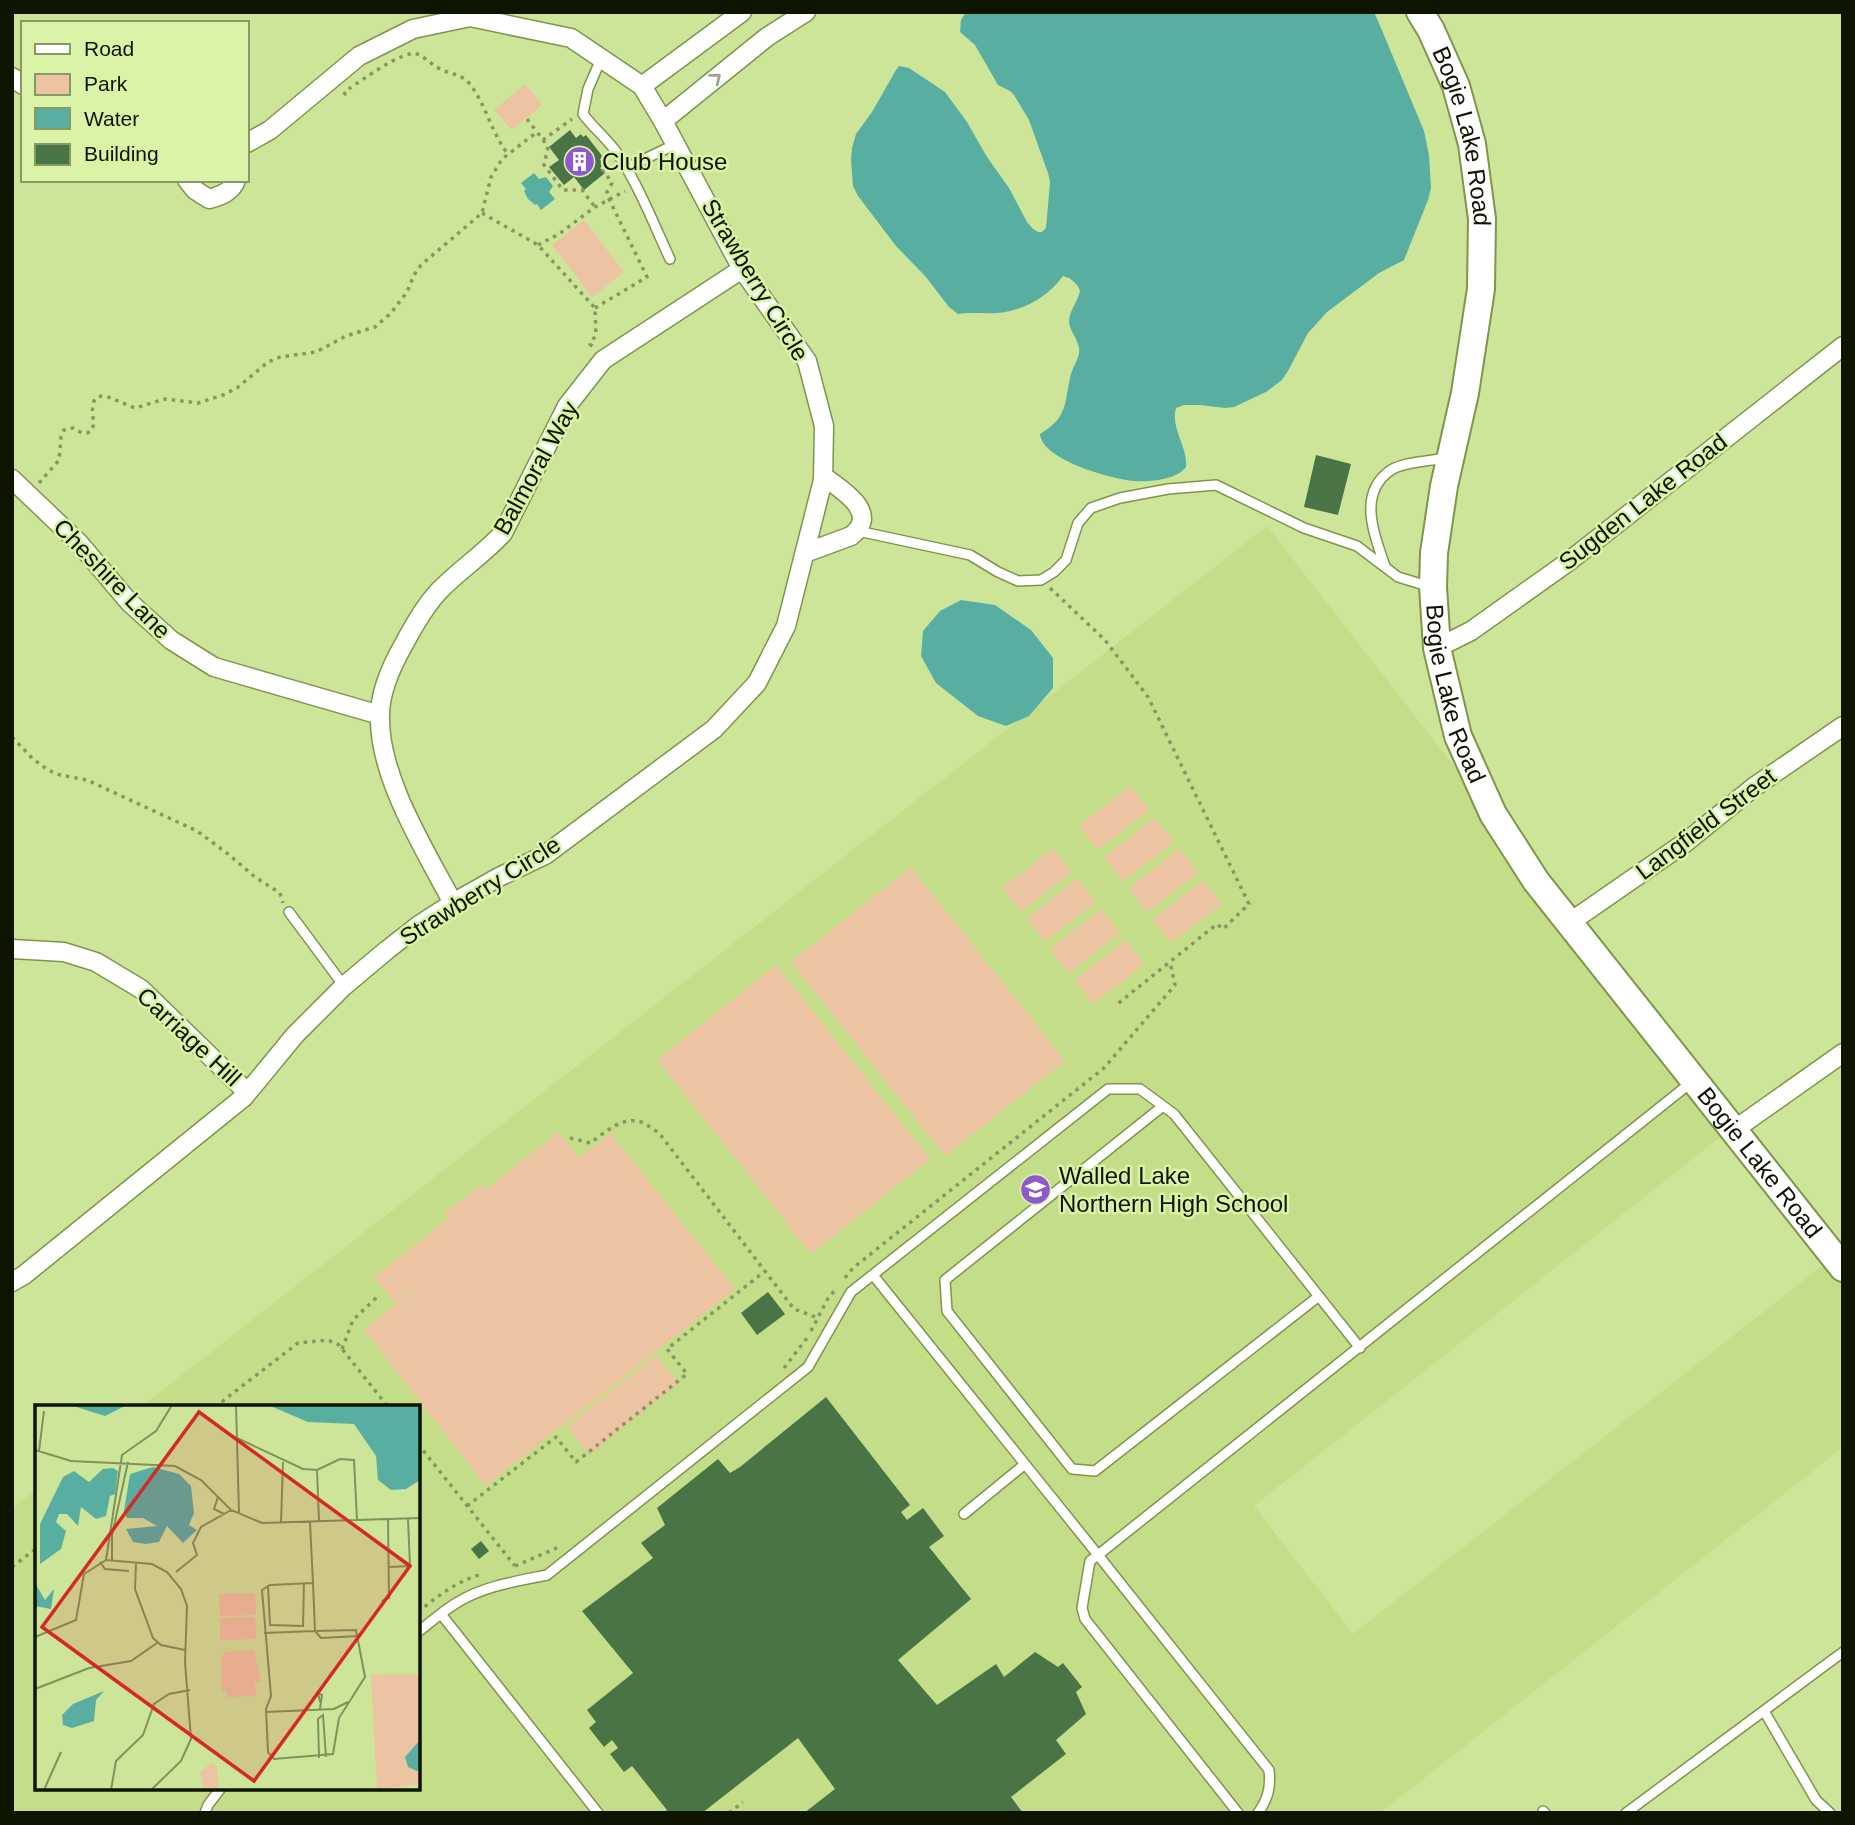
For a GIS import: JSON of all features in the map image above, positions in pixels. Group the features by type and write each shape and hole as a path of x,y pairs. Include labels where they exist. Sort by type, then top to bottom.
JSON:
{"main road":[{"name":"Bogie Lake Road","path":"1420,12 1432,30 1456,86 1472,144 1482,219 1481,289 1465,393 1450,457 1434,553 1437,648 1458,736 1493,814 1536,881 1843,1268"}],"street":[{"path":"642,86 742,12"},
{"path":"663,121 767,37 806,12"},
{"name":"Strawberry Circle","path":"12,1282 244,1097 295,1035 344,986 387,950 453,903 545,855 714,729 757,683 786,626 823,476 824,426 807,361 742,269 642,86 571,38 470,17 413,29 359,56 271,130 248,142"},
{"path":"189,182 209,200 221,196 235,182"},
{"name":"Balmoral Way","path":"453,903 391,780 382,745 380,715 391,667 420,616 440,590 488,550 503,533 567,406 603,360 742,269"},
{"name":"Sugden Lake Road","path":"1437,648 1471,631 1567,562 1843,346"},
{"path":"805,553 851,536 858,531 863,516 861,509 850,496 823,476"},
{"name":"Cheshire Lane","path":"12,479 79,543 129,602 171,640 192,654 214,667 380,715"},
{"name":"Langfield Street","path":"1569,923 1686,842 1754,787 1843,726"},
{"name":"Carriage Hill","path":"12,949 64,952 96,962 141,989 247,1092"},
{"path":"1734,1130 1843,1053"}],"lane":[{"path":"601,59 588,89 583,114 608,141 626,168 670,259"},
{"path":"626,168 676,144"},
{"path":"1386,568 1375,537 1370,510 1374,487 1392,469 1450,457"},
{"path":"858,531 970,555 1018,581 1041,580 1066,560 1078,523 1091,508 1120,498 1168,489 1216,485 1304,528 1357,546 1398,577 1433,587"},
{"path":"289,912 344,986"},
{"path":"1238,1813 1085,1619 1082,1608 1090,1561 1694,1080"},
{"path":"420,1630 456,1602 475,1593 547,1575 808,1367 851,1292 1108,1089 1140,1089 1174,1114 1360,1348"},
{"path":"1163,1106 945,1280 947,1311 1072,1469 1096,1471 1319,1296"},
{"path":"873,1275 1269,1770 1271,1786 1258,1813"},
{"path":"964,1514 1025,1464"},
{"path":"441,1614 598,1813"},
{"path":"1626,1813 1843,1652"},
{"path":"1764,1711 1816,1800 1830,1813"},
{"path":"205,1813 208,1804 219,1790"}],"path":[{"path":"333,78 345,94 361,80 391,62 412,53 418,54 439,68 467,80 490,120 498,142 508,154"},
{"path":"543,141 583,114"},
{"path":"527,119 548,147 544,165 557,182 564,190 582,190 595,207"},
{"path":"27,494 59,460 64,430 73,428 85,433 92,430 92,408 95,399 101,396 135,408 165,400 183,403 209,401 237,388 268,362 280,357 316,352 339,339 375,327 391,313 407,292 421,265 482,213 491,177 508,154 537,132"},
{"path":"595,308 647,277 609,199 607,192 612,183 601,167"},
{"path":"538,245 559,234 595,207 635,185"},
{"path":"482,213 538,245 595,308 596,335 590,344 603,360"},
{"path":"1041,580 1105,640 1148,697 1249,904 1223,929 1217,924 1115,1006"},
{"path":"12,737 48,770 87,780 197,831 255,877 280,893 283,909 289,912"},
{"path":"844,1279 853,1268 1104,1068 1175,985 1170,962"},
{"path":"570,1138 590,1143 607,1129 630,1121 642,1122 659,1133 794,1309 818,1318"},
{"path":"467,1506 556,1437 576,1462 687,1374 667,1349 765,1271"},
{"path":"783,1368 807,1339 827,1300 836,1290"},
{"path":"342,1349 353,1320 378,1296"},
{"path":"218,1405 298,1343 313,1340 328,1340 339,1345 386,1405"},
{"path":"420,1447 515,1566"},
{"path":"505,1569 558,1547 569,1539"},
{"path":"12,1567 35,1550"},
{"path":"420,1610 471,1577 494,1572"},
{"path":"729,1813 743,1802"}],"shaded area":[{"name":"Walled Lake Northern High School","path":"1267,526 1734,1126 1254,1506 1353,1634 1836,1255 1843,1264 1843,1447 1380,1813 12,1813 12,1508 35,1491 35,1790 420,1790 420,1405 144,1405"}],"green space":[{"path":"525,84 542,105 512,130 494,110"},
{"path":"584,220 624,272 592,297 552,245"},
{"path":"1130,786 1149,810 1098,850 1079,826"},
{"path":"1155,818 1174,842 1123,881 1104,857"},
{"path":"1053,848 1072,872 1021,912 1002,888"},
{"path":"1179,849 1198,873 1147,912 1128,889"},
{"path":"911,867 1065,1061 945,1156 791,962"},
{"path":"1077,878 1096,902 1045,942 1027,918"},
{"path":"1203,880 1222,904 1171,943 1152,920"},
{"path":"1101,909 1120,933 1069,973 1050,949"},
{"path":"1126,940 1144,964 1093,1004 1075,980"},
{"path":"776,965 930,1159 811,1254 657,1060"},
{"path":"558,1132 579,1158 610,1133 735,1289 486,1486 364,1330 433,1274 395,1303 374,1277 448,1219 444,1213 482,1184 486,1189"},
{"path":"656,1355 679,1383 589,1455 567,1426"}],"water":[{"path":"966,12 1374,12 1424,131 1429,155 1431,188 1404,260 1379,273 1327,312 1308,333 1282,380 1266,392 1234,407 1184,405 1176,408 1175,423 1186,467 1176,475 1147,481 1110,476 1065,460 1044,443 1040,434 1061,415 1079,353 1069,322 1080,291 1073,281 1063,276 1042,296 1007,312 958,314 896,246 853,186 851,160 856,134 899,66 909,68 945,92 1009,188 1027,222 1038,232 1046,228 1050,182 1029,120 1014,95 998,85 975,45 960,32 961,20"},
{"path":"534,173 539,179 546,177 553,186 549,192 555,199 541,210 528,199 524,191 526,189 521,183"},
{"path":"961,600 995,605 1031,630 1053,658 1053,688 1029,716 1006,726 978,716 936,683 921,656 923,631 940,611"}],"building":[{"name":"Club House","path":"570,130 576,138 581,134 583,137 586,135 603,157 600,159 605,164 600,168 605,173 584,190 574,177 564,185 549,167 559,160 549,147"},
{"path":"1316,455 1351,464 1338,515 1304,507"},
{"path":"768,1292 785,1314 757,1335 741,1313"},
{"path":"826,1397 910,1505 901,1512 907,1520 923,1508 944,1536 929,1547 971,1599 898,1660 937,1705 996,1664 1004,1677 1035,1652 1058,1667 1063,1663 1082,1687 1076,1692 1086,1714 1056,1740 1066,1754 1011,1797 1023,1813 804,1813 835,1789 798,1738 702,1813 663,1813 667,1810 632,1766 624,1772 610,1754 618,1748 612,1740 604,1747 589,1728 596,1722 587,1710 633,1673 582,1611 653,1558 641,1543 665,1525 657,1508 718,1459 730,1473 740,1467"},
{"path":"481,1541 489,1551 479,1559 471,1549"}],"place":[{"name":"Club House","path":"579,162"},
{"name":"Walled Lake Northern High School","path":"1036,1190"}]}
